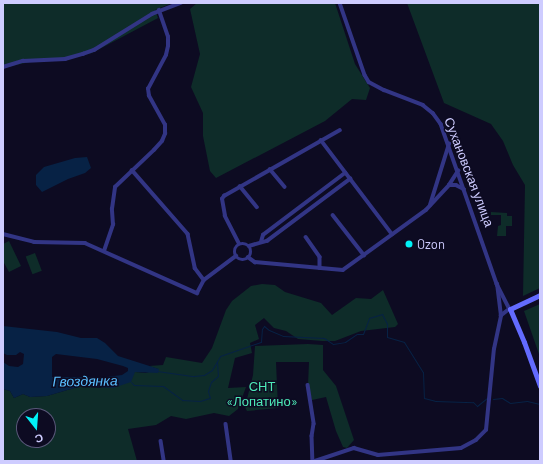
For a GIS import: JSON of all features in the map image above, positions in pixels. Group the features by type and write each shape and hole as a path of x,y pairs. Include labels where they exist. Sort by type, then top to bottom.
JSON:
{"street":[{"path":"3,67 23,61 65,59 94,50 159,11 181,3"},
{"name":"Сухановская улица","path":"340,3 365,75 369,82 384,90 423,105 438,119 449,143 497,284 510,309 524,342 540,386"},
{"path":"104,251 113,226 112,209 115,187 154,150 162,141 165,134 165,125 149,96 148,89 166,55 168,46 168,37 159,11"},
{"path":"240,244 225,216 222,199 224,196 340,130"},
{"path":"321,140 392,234"},
{"path":"430,206 449,143"},
{"path":"444,162 446,159 454,159"},
{"path":"270,169 285,186"},
{"path":"132,170 188,234 195,268 204,280"},
{"path":"236,256 244,260 248,258 255,262 344,270 430,206 449,185 458,170"},
{"path":"261,242 263,235 345,173"},
{"path":"236,256 235,248 240,244 249,246 267,241 350,179"},
{"path":"449,185 456,185 465,190"},
{"path":"240,186 257,207"},
{"path":"333,215 364,255"},
{"path":"3,234 34,242 80,242 104,251 196,293 204,280 236,256"},
{"path":"306,237 320,257 320,268"},
{"path":"248,258 251,253 249,246"},
{"path":"308,386 314,424 312,436 314,461 354,448 378,455 461,448 476,440 486,430 494,350 502,316 497,284"},
{"path":"502,316 510,309 540,295"},
{"path":"226,424 226,435 231,461"},
{"path":"161,441 164,461"}],"green space":[{"path":"3,3 172,3 155,10 158,18 92,53 65,60 34,61 3,68"},
{"path":"197,3 335,3 355,64 370,88 366,100 352,99 325,121 216,178 210,171 203,136 203,113 191,87 200,54 190,9"},
{"path":"407,3 540,3 540,288 523,296 525,185 513,165 503,141 491,124 444,103"},
{"path":"491,212 507,213 507,216 512,216 512,226 506,226 506,236 497,236 498,226 501,225 501,215 491,215"},
{"path":"9,241 21,266 9,272 3,261 3,244"},
{"path":"35,253 42,271 32,274 26,257"},
{"path":"262,284 275,285 285,292 321,303 332,315 356,298 371,299 383,290 398,324 395,327 361,331 335,341 322,341 298,339 286,331 274,328 264,318 255,325 259,339 250,343 252,353 235,358 228,388 246,387 238,409 229,416 214,413 186,419 171,416 156,425 128,429 137,461 3,461 3,389 10,391 14,398 23,394 30,397 47,396 81,386 100,388 135,372 146,373 158,369 149,366 163,365 166,357 202,363 212,348 226,310 232,301 251,286"},
{"path":"540,304 540,357 524,311"},
{"name":"СНТ «Лопатино»","path":"308,344 323,345 323,370 336,386 354,440 347,448 343,447 336,431 326,397 312,400 308,385 309,362 276,362 278,408 247,411 245,407 253,375 255,346"}],"water":[{"path":"87,157 91,168 85,173 68,179 42,192 36,185 36,175 44,167 75,158"},
{"path":"3,326 57,332 81,338 97,338 105,343 118,356 159,369 158,373 135,372 131,382 113,388 81,386 47,396 30,397 23,394 14,398 10,391 3,389 3,362 9,366 18,367 23,364 24,354 20,352 16,355 7,355 3,353","holes":["56,354 97,359 123,366 128,368 128,371 122,375 106,377 52,377 52,357"]}],"waterway":[{"name":"Гвоздянка","path":"157,371 194,376 204,375 212,370 220,356 261,342 262,329 264,326 269,330 283,336 324,338 333,344 345,342 357,334 363,334 369,318 382,314 387,324 387,337 404,342 423,372 424,398 435,401 473,402 477,406 487,398"},
{"path":"131,382 134,385 163,386 182,400 200,401 210,398 208,391 211,382 218,376 217,362"},
{"name":"Гвоздянка","path":"493,399 502,398 510,403 527,401 540,404"}],"place":[{"name":"Ozon","path":"409,244"}]}
